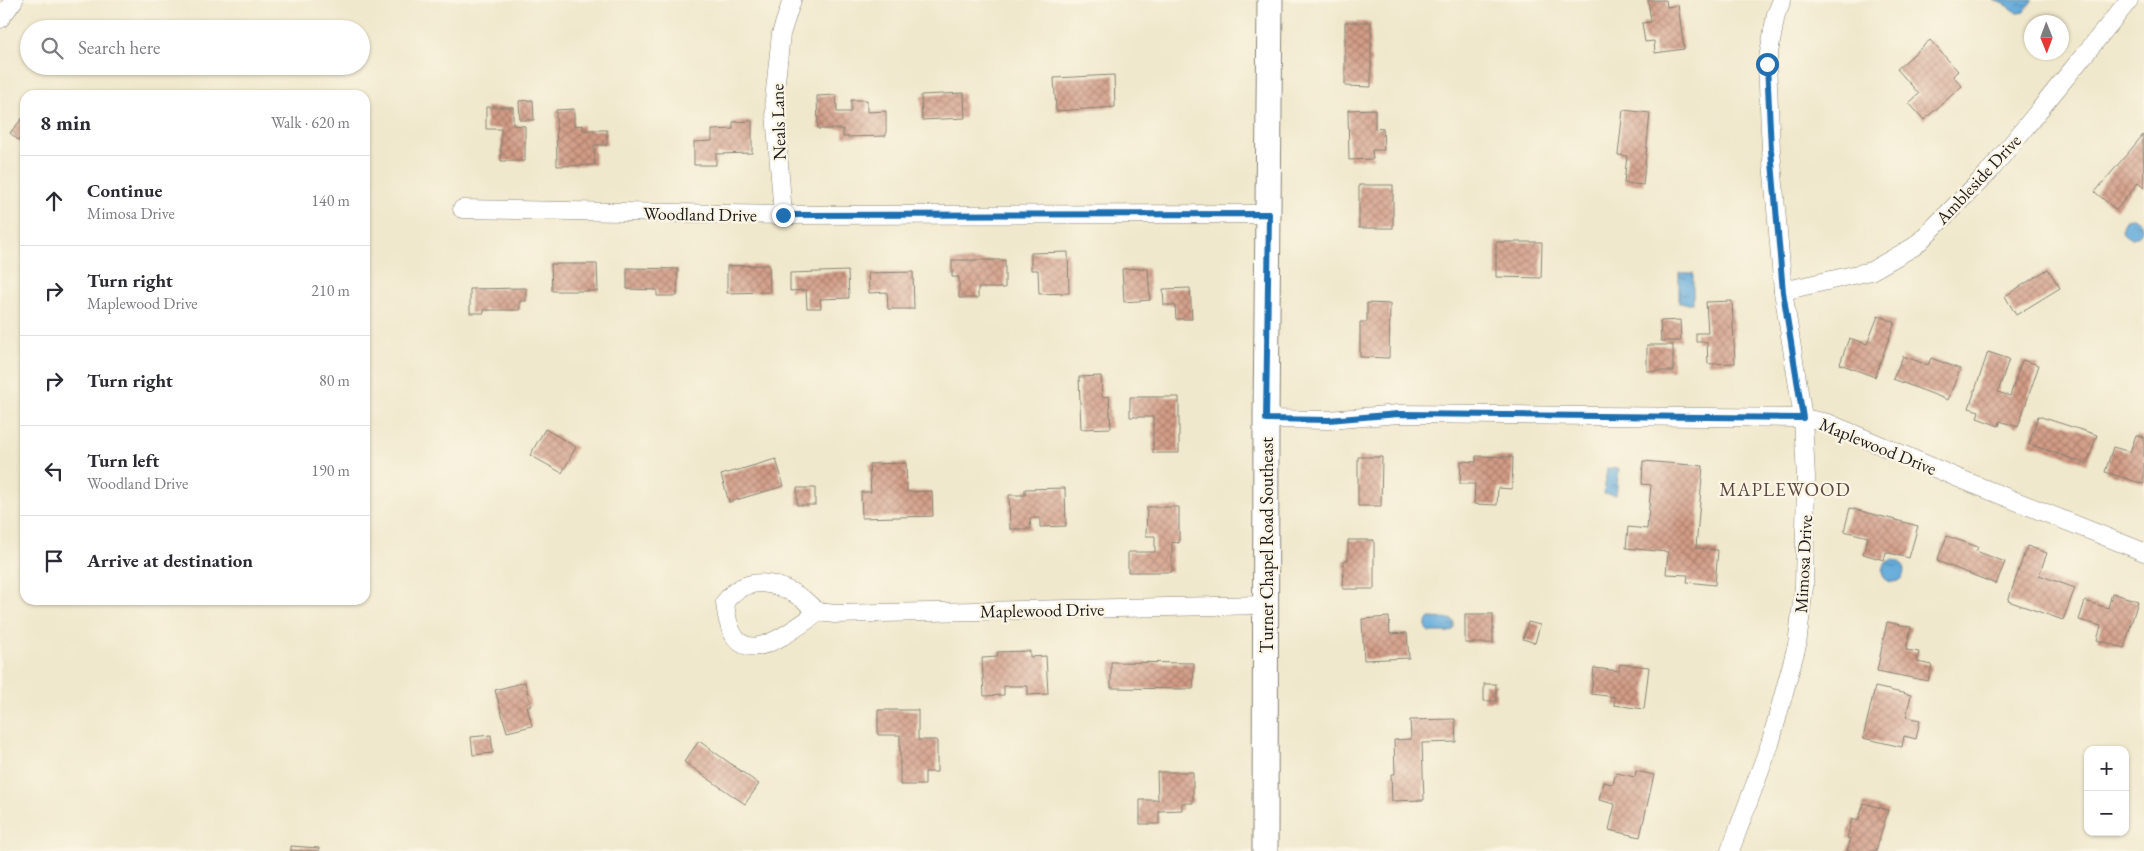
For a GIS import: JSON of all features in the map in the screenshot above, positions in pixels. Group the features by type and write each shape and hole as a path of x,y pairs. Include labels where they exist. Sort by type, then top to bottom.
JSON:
{"street":[{"path":"0,19 14,0"},
{"name":"Neals Lane","path":"783,215 774,100 781,34 792,0"},
{"name":"Turner Chapel Road Southeast","path":"1266,851 1265,605 1270,0"},
{"name":"Mimosa Drive","path":"1730,851 1770,744 1797,645 1805,564 1806,478 1803,418 1783,292 1771,150 1767,64 1776,14 1782,0"},
{"name":"Ambleside Drive","path":"1783,292 1872,271 1915,246 1988,173 2129,0"},
{"name":"Woodland Drive","path":"462,209 783,215 1269,214"},
{"name":"Maplewood Drive","path":"1266,419 1329,420 1398,414 1803,418 1828,423 1958,478 2144,552"},
{"path":"770,583 782,586 819,612 784,637 767,645 751,647 740,642 733,632 726,618 725,602 732,592 744,586 770,583"},
{"name":"Maplewood Drive","path":"819,612 834,614 1265,605"}],"water":[{"path":"1993,0 2034,0 2024,12 2018,13 2005,4"},
{"path":"2128,218 2136,218 2142,224 2142,232 2136,238 2128,238 2122,232 2122,224"},
{"path":"1679,273 1693,273 1693,303 1679,303"},
{"path":"1607,468 1619,469 1616,495 1604,494"},
{"path":"1893,560 1903,567 1904,571 1897,581 1893,582 1883,575 1882,571 1889,561"},
{"path":"1430,618 1450,619 1454,622 1454,629 1450,632 1429,632 1426,629 1426,623"}],"building":[{"path":"1648,0 1666,0 1667,7 1678,5 1684,49 1655,53 1654,41 1645,42 1642,23 1651,22"},
{"path":"1345,22 1371,22 1371,87 1345,86"},
{"path":"1930,40 1958,71 1953,76 1962,86 1924,120 1909,103 1919,94 1897,69"},
{"path":"1114,75 1115,107 1056,111 1054,78"},
{"path":"964,93 965,118 922,120 921,95"},
{"path":"836,95 837,112 851,112 851,100 867,100 867,112 886,111 886,136 843,137 843,129 818,129 817,96"},
{"path":"533,100 534,120 520,120 519,101"},
{"path":"486,107 513,107 513,125 525,126 525,161 501,161 501,129 486,129"},
{"path":"574,109 574,126 583,125 583,130 607,130 607,145 594,145 595,165 557,166 556,110"},
{"path":"1375,109 1375,129 1383,128 1384,150 1372,150 1373,159 1349,160 1348,110"},
{"path":"1623,110 1650,113 1643,185 1624,183 1627,156 1618,155"},
{"path":"20,121 20,142 10,133"},
{"path":"752,121 752,153 716,154 716,165 694,165 694,142 712,141 712,130 733,129 733,122"},
{"path":"2143,135 2144,188 2138,183 2116,210 2095,192"},
{"path":"1359,185 1393,185 1393,228 1359,228"},
{"path":"1496,242 1542,242 1541,278 1496,277"},
{"path":"1068,252 1069,293 1039,294 1038,270 1031,270 1031,253"},
{"path":"952,260 1005,260 1005,288 978,288 978,298 959,298 959,277 952,277"},
{"path":"551,264 597,264 598,291 552,291"},
{"path":"769,265 770,292 727,293 727,266"},
{"path":"627,268 678,269 677,296 657,296 657,290 627,289"},
{"path":"1148,268 1150,300 1124,302 1122,269"},
{"path":"2048,269 2060,288 2016,315 2005,296"},
{"path":"848,271 849,298 820,299 821,308 807,308 806,290 790,291 790,273"},
{"path":"913,272 914,309 888,309 887,292 869,293 868,273"},
{"path":"526,288 526,301 520,301 520,310 484,310 484,313 470,313 470,289"},
{"path":"1190,288 1192,319 1176,319 1175,305 1164,305 1163,289"},
{"path":"1732,301 1735,363 1708,364 1707,342 1696,342 1696,333 1708,333 1706,302"},
{"path":"1367,303 1390,304 1389,358 1360,357 1360,322 1367,322"},
{"path":"1878,316 1895,322 1875,377 1840,364 1849,338 1867,344"},
{"path":"1680,320 1681,341 1661,341 1660,321"},
{"path":"1647,345 1673,345 1673,371 1647,371"},
{"path":"1988,352 2009,359 1998,392 2010,396 2022,360 2039,365 2018,427 2000,421 1999,426 1977,418 1979,411 1969,408"},
{"path":"1903,356 1928,365 1931,358 1960,369 1948,400 1893,379"},
{"path":"1101,376 1102,397 1109,396 1111,428 1081,429 1079,377"},
{"path":"1130,397 1179,397 1179,453 1153,453 1153,417 1130,417"},
{"path":"2038,416 2097,435 2087,464 2029,444"},
{"path":"545,429 576,447 562,473 530,455"},
{"path":"2136,435 2144,437 2144,484 2105,472 2113,447 2130,452"},
{"path":"1476,456 1513,457 1512,489 1498,488 1497,505 1474,504 1475,484 1460,484 1461,461 1476,462"},
{"path":"1358,457 1382,457 1381,506 1358,506"},
{"path":"776,459 784,486 729,502 721,475"},
{"path":"1643,461 1703,466 1696,548 1718,550 1715,585 1687,582 1688,575 1666,574 1668,552 1626,548 1628,527 1647,529 1651,485 1642,484"},
{"path":"906,463 907,492 932,491 933,516 862,518 861,492 871,492 869,464"},
{"path":"797,488 815,488 815,505 797,505"},
{"path":"1065,488 1066,526 1040,527 1040,518 1030,518 1031,529 1010,529 1009,495 1025,495 1025,489"},
{"path":"1147,507 1179,507 1179,543 1172,542 1172,572 1128,572 1128,552 1155,552 1155,536 1146,536"},
{"path":"1850,508 1918,526 1909,558 1886,552 1884,560 1863,554 1868,537 1844,531"},
{"path":"1947,536 1978,547 1976,551 2005,562 1996,584 1937,561"},
{"path":"1348,540 1374,540 1374,589 1343,589 1344,560 1348,560"},
{"path":"2027,546 2047,553 2039,575 2075,588 2063,620 2008,601"},
{"path":"2112,593 2138,601 2124,648 2097,640 2101,626 2079,620 2085,601 2108,608"},
{"path":"1465,614 1493,614 1493,643 1465,643"},
{"path":"1389,617 1390,634 1407,633 1409,658 1364,660 1362,619"},
{"path":"1528,622 1540,625 1535,643 1523,639"},
{"path":"1887,622 1911,627 1906,650 1919,652 1917,662 1932,665 1928,681 1877,671"},
{"path":"1030,651 1030,657 1046,656 1048,694 1028,695 1028,686 1004,686 1004,695 984,696 982,658 998,657 997,652"},
{"path":"1111,662 1194,663 1193,689 1111,688"},
{"path":"1620,664 1649,667 1644,709 1614,705 1615,697 1591,694 1594,668 1619,671"},
{"path":"525,682 531,706 527,706 532,726 507,732 495,690"},
{"path":"1484,684 1496,684 1496,701 1484,701"},
{"path":"1875,687 1911,695 1906,717 1920,720 1916,739 1904,736 1902,747 1863,738"},
{"path":"878,710 918,710 918,740 937,740 937,772 925,772 925,785 900,785 900,735 878,735"},
{"path":"1455,719 1456,742 1422,743 1424,800 1392,801 1391,774 1395,774 1394,740 1411,739 1410,720"},
{"path":"491,735 493,753 473,755 471,737"},
{"path":"699,741 759,784 745,804 684,762"},
{"path":"1636,771 1654,775 1640,837 1609,830 1615,804 1599,800 1603,782 1613,784 1616,773 1635,777"},
{"path":"1157,772 1193,772 1193,803 1182,803 1182,810 1159,811 1159,824 1140,824 1140,800 1158,800"},
{"path":"1864,803 1888,810 1876,851 1847,851 1851,839 1847,838 1852,819 1858,821"},
{"path":"291,846 319,848 319,851 291,851"}],"district":[{"name":"MAPLEWOOD","path":"1785,489"}],"route":[{"path":"783,215 1269,214 1266,419 1329,420 1398,414 1803,418 1783,292 1771,150 1767,64"}]}
